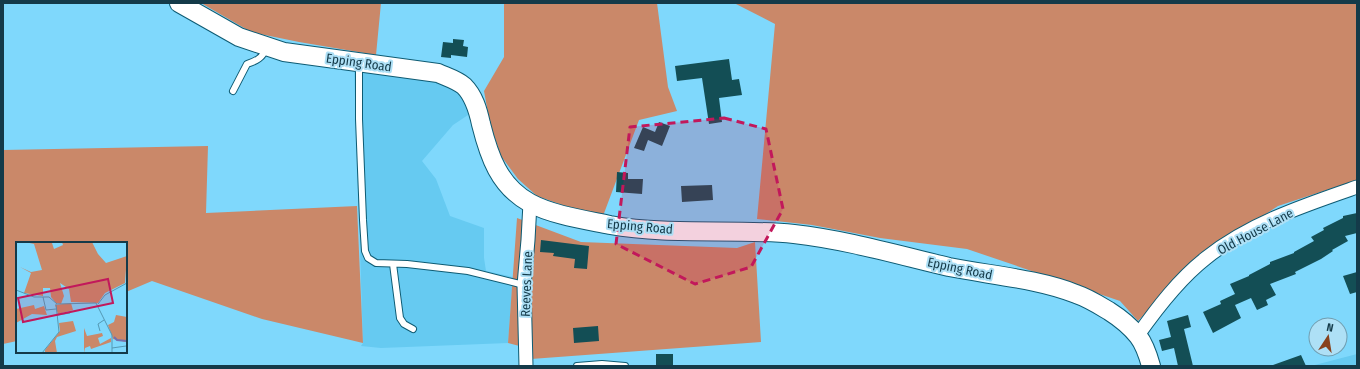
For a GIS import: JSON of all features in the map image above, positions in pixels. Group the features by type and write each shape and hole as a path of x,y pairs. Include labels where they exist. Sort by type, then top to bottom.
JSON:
{"main road":[{"name":"Epping Road","path":"179,3 239,37 284,52 438,73 451,78 463,86 472,96 477,107 487,146 502,179 514,191 530,203 549,211 613,225 659,230 742,231 794,234 861,245 951,267 1043,284 1076,293 1122,320 1138,335 1147,352 1151,366"}],"street":[{"name":"Old House Lane","path":"1138,335 1167,297 1205,258 1232,240 1269,220 1298,208 1357,188"},
{"name":"Reeves Lane","path":"526,366 524,284 530,203"}],"lane":[{"path":"233,91 247,64 256,61 264,55 266,47"},
{"path":"359,62 359,119 363,220 365,251 368,258 372,262 376,263 407,264 468,271 524,284"},
{"path":"393,264 400,318 404,324 413,329"},
{"path":"577,366 602,364 625,366"}],"highlighted area":[{"path":"724,118 766,129 783,209 751,267 695,284 616,244 630,127"}],"shaded area":[{"path":"201,3 381,3 376,55 251,32"},
{"path":"504,3 657,3 668,87 677,111 639,120 603,216 562,205 537,196 518,179 501,156 490,124 484,91 504,57"},
{"path":"734,3 1357,3 1357,180 1278,206 1205,250 1138,321 1120,301 967,249 880,238 812,225 757,219 775,24"},
{"path":"354,67 456,85 471,113 453,125 422,161 436,179 450,216 484,228 484,258 486,271 513,277 508,343 381,348 361,346 363,343"},
{"path":"208,146 206,213 357,206 363,343 262,319 152,281 127,292 127,242 16,242 16,341 3,344 3,150"},
{"path":"517,218 581,242 737,248 755,242 761,342 531,359 531,349 508,343"},
{"path":"1357,354 1357,366 1311,366 1348,357"}],"building":[{"path":"453,39 464,40 463,46 468,47 467,57 451,55 451,58 441,57 443,42 453,43"},
{"path":"729,59 732,80 739,79 742,95 719,98 722,122 709,124 702,78 677,81 675,66"},
{"path":"659,122 670,126 662,146 648,140 644,151 634,148 643,127 655,132"},
{"path":"617,172 628,173 628,179 643,179 642,194 616,192"},
{"path":"712,185 713,200 682,202 681,186"},
{"path":"1357,213 1357,233 1345,236 1348,241 1332,250 1333,251 1321,259 1295,272 1296,274 1270,284 1276,295 1266,300 1268,305 1257,310 1251,298 1235,305 1241,318 1213,333 1203,312 1221,304 1220,301 1235,294 1230,284 1249,276 1270,264 1270,262 1294,253 1314,241 1311,237 1324,230 1323,228 1343,218 1343,216"},
{"path":"541,240 589,246 587,269 574,268 575,259 553,256 554,253 540,252"},
{"path":"1357,272 1357,292 1350,294 1343,276"},
{"path":"1188,315 1191,327 1184,329 1193,366 1178,366 1174,348 1162,351 1159,340 1171,337 1167,321"},
{"path":"598,326 599,341 574,343 573,328"},
{"path":"656,354 673,354 673,366 656,366"},
{"path":"1301,355 1306,366 1273,365"}]}
